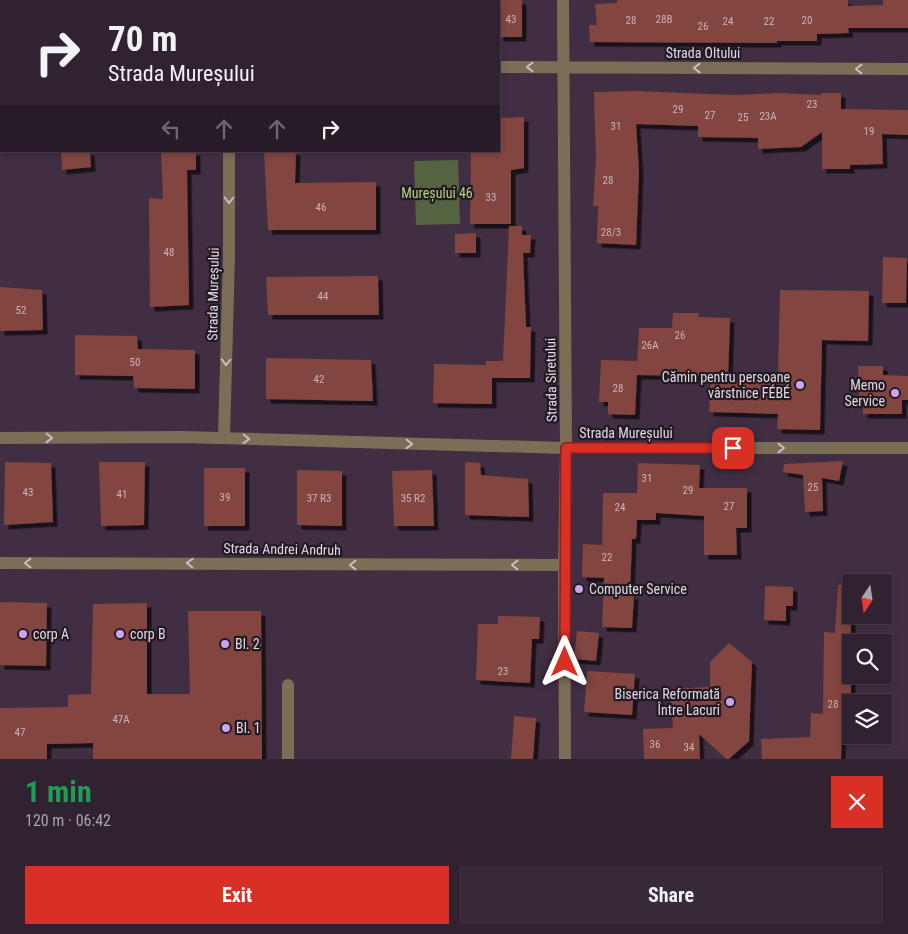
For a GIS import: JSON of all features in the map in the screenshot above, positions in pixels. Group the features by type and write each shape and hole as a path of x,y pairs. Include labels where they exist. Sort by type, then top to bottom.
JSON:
{"street":[{"name":"Strada Siretului","path":"563,0 566,448 564,565 565,759"},
{"name":"Strada Oltului","path":"500,67 908,69"},
{"name":"Strada Mureșului","path":"224,438 229,254 229,152"},
{"name":"Strada Mureșului","path":"0,438 224,438 566,448 908,448"},
{"name":"Strada Andrei Andruh","path":"0,563 564,565"},
{"path":"288,686 288,759"}],"green space":[{"name":"Mureșului 46","path":"458,160 460,224 416,225 414,161"}],"building":[{"path":"500,0 522,0 522,37 500,37"},
{"path":"617,0 848,0 848,6 883,5 883,0 908,0 908,28 848,28 849,33 817,34 817,41 777,41 777,43 590,42 589,25 597,25 595,4 617,3"},
{"path":"636,91 734,95 778,93 821,95 821,93 841,93 841,109 908,110 908,135 882,134 883,164 850,165 850,169 822,169 822,132 801,147 758,149 758,138 698,137 698,126 636,124 639,171 636,245 597,243 598,206 593,206 596,158 594,92"},
{"path":"524,117 524,168 511,170 511,224 470,224 471,152 500,152 500,118"},
{"path":"61,152 90,152 91,167 62,170"},
{"path":"161,152 196,152 196,170 187,170 189,305 150,307 149,198 163,199"},
{"path":"264,152 296,152 295,183 376,182 376,230 268,230"},
{"path":"509,226 522,226 522,235 531,235 530,253 523,253 526,327 531,327 530,378 492,378 492,404 433,403 434,364 486,365 486,361 503,361"},
{"path":"476,233 476,253 455,253 455,234"},
{"path":"883,257 907,258 906,303 882,303"},
{"path":"378,276 379,315 268,315 266,277"},
{"path":"0,287 42,290 43,330 0,331"},
{"path":"780,290 869,291 868,341 822,340 820,430 777,429 778,414 709,412 711,376 637,375 635,415 608,414 608,402 599,402 601,360 637,361 637,366 639,328 672,328 673,313 699,313 698,317 730,318 728,378 778,379"},
{"path":"75,335 137,336 138,349 195,350 195,389 134,388 133,376 75,375"},
{"path":"266,358 371,360 373,401 266,399"},
{"path":"858,366 883,366 883,375 908,376 908,400 902,400 902,414 863,414 863,400 859,400"},
{"path":"843,461 839,481 822,478 823,511 805,512 803,475 783,472 784,464"},
{"path":"5,462 51,463 53,522 4,525"},
{"path":"99,462 145,462 144,525 101,526"},
{"path":"465,462 480,463 481,475 528,479 529,517 465,515"},
{"path":"638,463 700,465 699,488 747,488 747,528 736,528 737,555 704,555 704,516 656,513 656,520 637,520 636,539 632,539 630,595 634,595 632,628 602,627 604,578 582,577 583,544 602,545 603,493 637,493"},
{"path":"204,468 245,468 245,526 204,526"},
{"path":"297,470 342,471 342,526 297,525"},
{"path":"432,470 434,526 394,526 392,471"},
{"path":"838,585 842,585 842,624 851,624 851,634 842,634 842,684 851,684 851,694 842,694 841,759 762,759 761,739 810,737 811,713 823,714 824,632 835,633"},
{"path":"765,586 793,587 793,606 786,606 786,621 764,620"},
{"name":"corp A","path":"0,602 47,603 46,666 0,665"},
{"path":"147,603 147,694 190,694 188,611 261,611 262,759 93,759 93,743 47,744 47,759 0,759 0,708 68,707 68,695 91,694 93,604"},
{"path":"498,616 540,617 539,639 532,639 530,683 476,680 478,624 498,624"},
{"path":"577,631 599,633 596,661 574,659"},
{"path":"729,643 752,662 749,741 729,759 726,759 699,734 700,759 644,759 643,729 673,728 670,689 710,687 710,662"},
{"path":"587,671 635,674 632,715 584,712"},
{"path":"514,716 536,718 533,759 511,759"}],"place":[{"name":"Cămin pentru persoane vârstnice FÉBÉ","path":"800,385"},
{"name":"Memo Service","path":"895,393"},
{"name":"Computer Service","path":"579,589"},
{"name":"corp A","path":"23,634"},
{"name":"corp B","path":"120,634"},
{"name":"Bl. 2","path":"225,644"},
{"name":"Biserica Reformată Între Lacuri","path":"730,702"},
{"name":"Bl. 1","path":"226,728"}],"route":[{"path":"565,662 566,448 733,448"}]}
